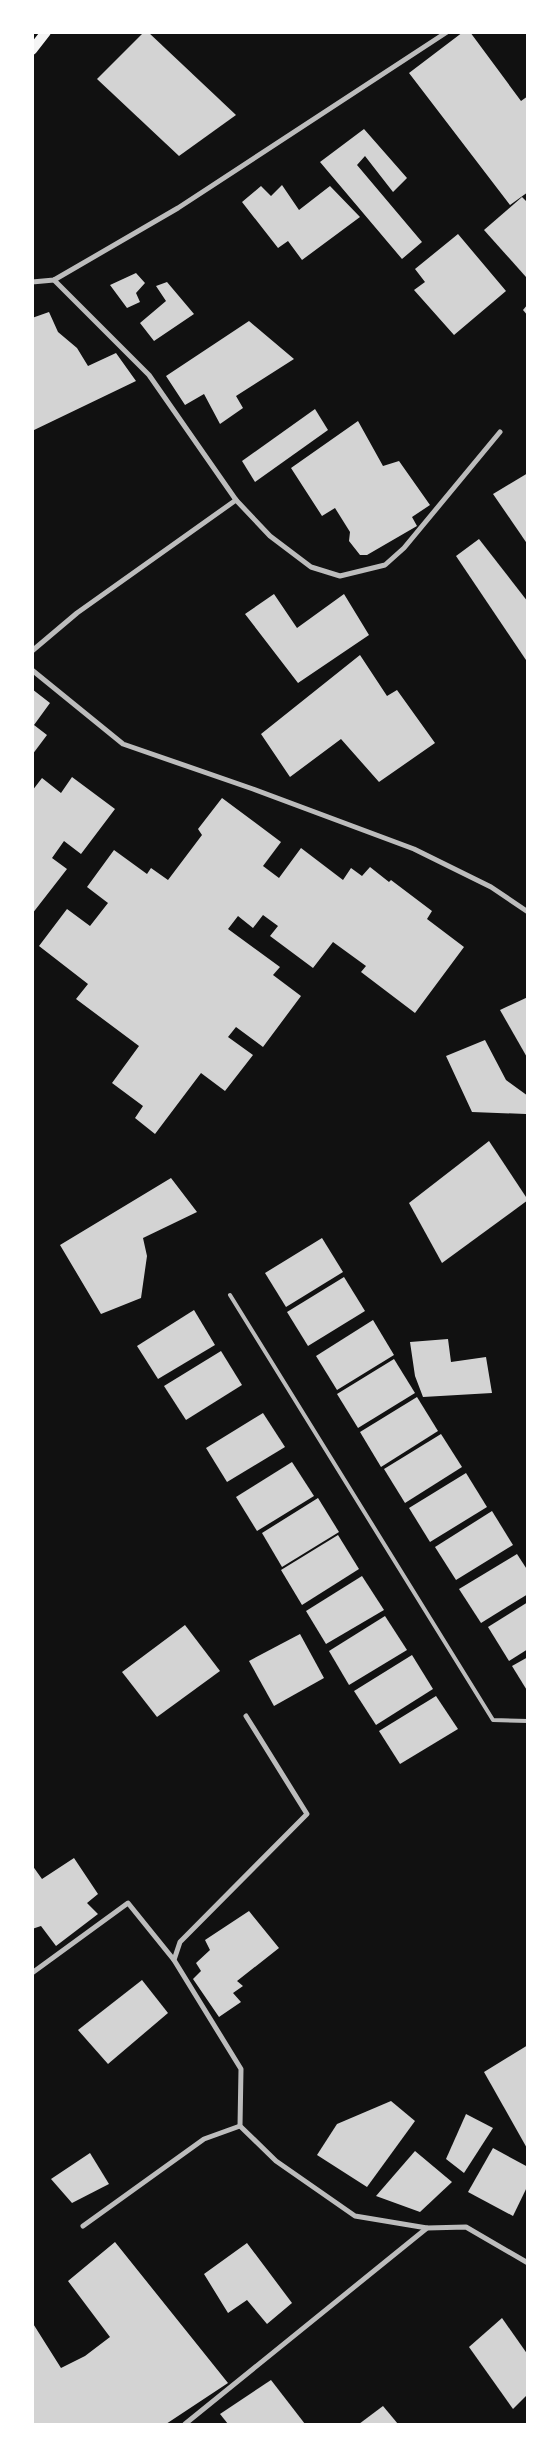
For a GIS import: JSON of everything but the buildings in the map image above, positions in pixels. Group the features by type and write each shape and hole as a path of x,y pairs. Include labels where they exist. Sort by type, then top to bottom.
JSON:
{"main road":[{"path":"32,50 46,32"}],"street":[{"path":"32,282 54,280 178,208 447,32"},
{"path":"54,280 149,375 236,500 270,536 311,567 340,576 385,565 404,548 500,432"},
{"path":"32,651 77,612 236,500"},
{"path":"32,670 123,744 253,789 414,849 491,886 528,912"},
{"path":"174,1960 180,1942 308,1814 246,1716"},
{"path":"32,1973 128,1903 174,1960 241,2069 240,2126 276,2161 355,2216 426,2228 466,2227 528,2263"},
{"path":"83,2226 204,2139 240,2126"},
{"path":"185,2424 426,2228"}],"lane":[{"path":"230,1295 493,1720 528,1721"}]}
